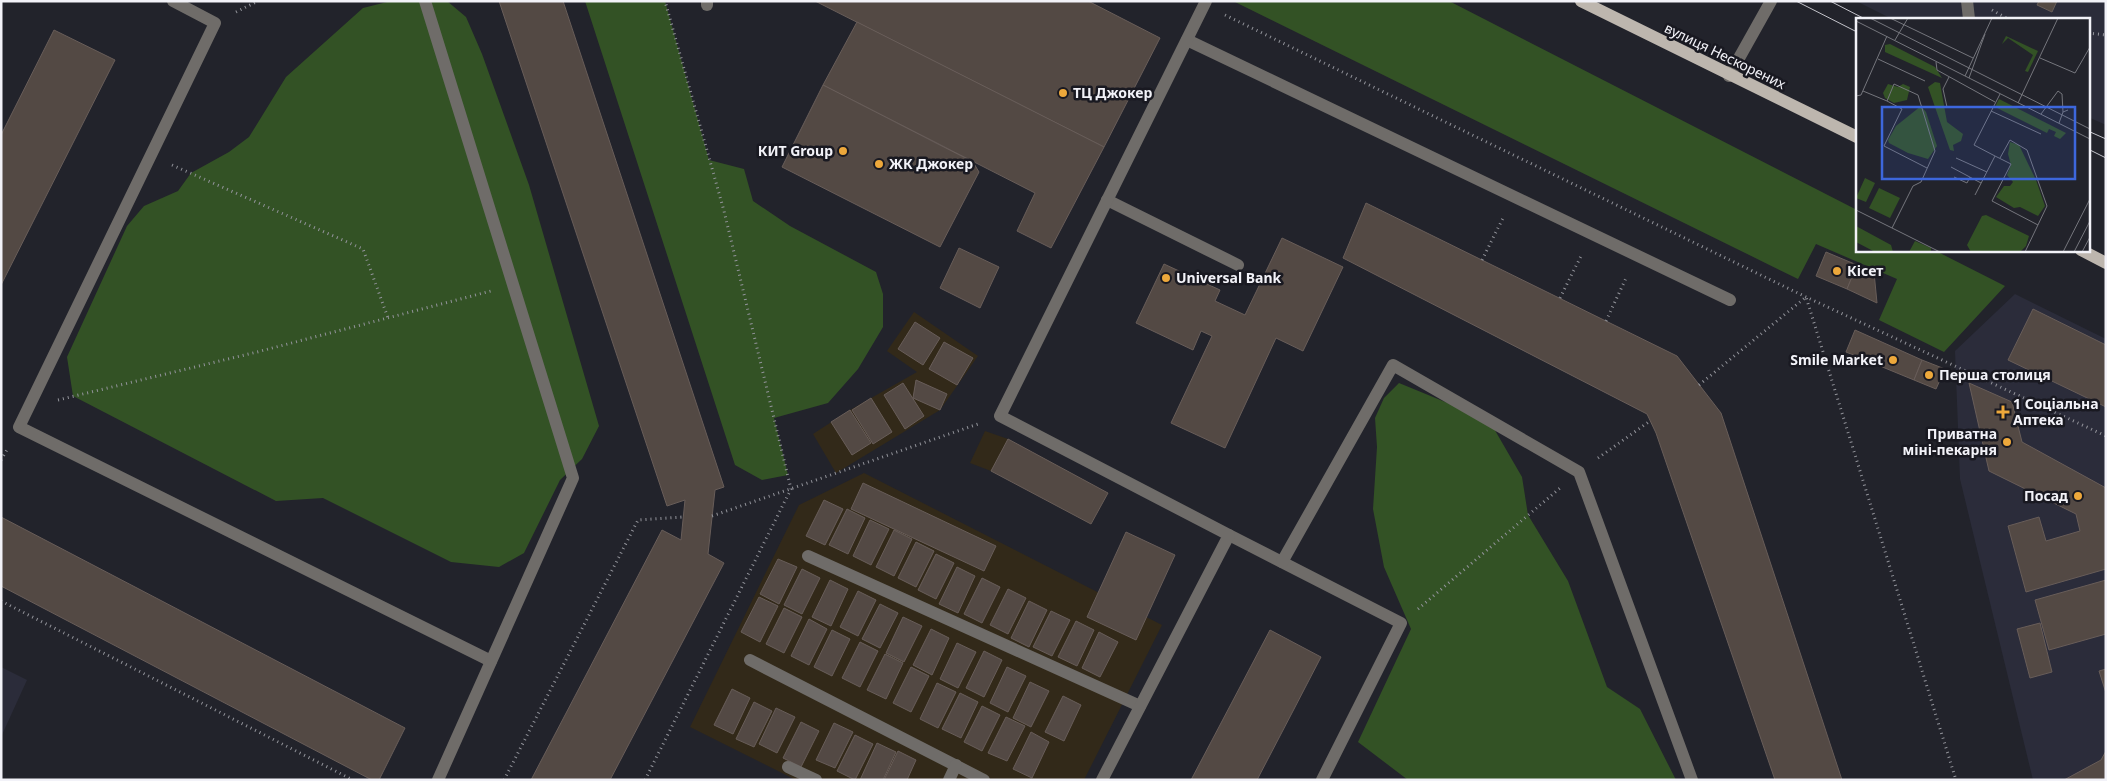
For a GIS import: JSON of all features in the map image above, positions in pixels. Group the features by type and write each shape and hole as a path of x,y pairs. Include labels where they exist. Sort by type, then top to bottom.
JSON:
{"main road":[{"name":"вулиця Нескорених","path":"1581,1 1856,138"},
{"path":"2083,251 2106,263"}],"lane":[{"path":"173,1 215,23 19,427 491,662"},
{"path":"425,1 573,478 438,780"},
{"path":"1730,76 1771,1"},
{"path":"1967,1 1969,18"},
{"path":"1205,3 1000,416 1401,623 1322,780"},
{"path":"1187,40 1730,300"},
{"path":"1107,200 1238,265"},
{"path":"1282,562 1393,365 1579,472 1692,780"},
{"path":"1102,780 1229,535"},
{"path":"808,556 1140,706"},
{"path":"750,660 984,780"},
{"path":"949,780 956,765"},
{"path":"788,766 816,780"}],"path":[{"path":"645,780 791,489 724,211 665,1"},
{"path":"1205,3 1806,297 2106,436"},
{"path":"2090,32 2106,35"},
{"path":"150,156 363,249 388,318"},
{"path":"1482,260 1508,209"},
{"path":"1560,298 1585,247"},
{"path":"1606,321 1630,268"},
{"path":"29,407 257,352 513,285"},
{"path":"1700,385 1806,297"},
{"path":"1806,297 1956,780"},
{"path":"712,516 1000,416"},
{"path":"1401,623 1579,472 1650,421"},
{"path":"504,780 638,520 684,517"},
{"path":"1,601 353,780"}],"shaded area":[{"path":"1856,1 2106,1 2106,125 2090,118 2090,18 1890,18"},
{"path":"2015,294 2106,339 2106,780 2033,780 1960,479 1955,351"},
{"path":"914,312 978,356 940,410 836,473 813,434 850,410 917,372 887,351"},
{"path":"985,431 1008,439 1108,493 1091,524 991,471 970,463"},
{"path":"864,473 1162,625 1084,780 796,780 690,727 799,505"},
{"path":"1,667 27,680 1,737"}],"green space":[{"path":"391,1 447,1 466,17 482,54 529,185 599,426 582,459 560,480 524,553 499,567 451,562 323,498 276,501 73,396 67,357 127,226 144,206 178,191 191,173 229,152 249,137 286,77 363,8"},
{"path":"585,1 665,1 709,160 744,169 753,201 790,226 876,272 883,294 883,327 858,369 828,403 774,418 788,475 762,480 735,465"},
{"path":"1233,1 1449,1 1856,209 1856,251 1936,251 2005,286 1944,352 1879,320 1897,279 1816,244 1798,279"},
{"path":"1399,383 1489,420 1522,477 1528,515 1568,581 1607,687 1640,709 1676,780 1408,780 1358,742 1411,629 1384,567 1373,509 1377,447 1375,418 1384,398"}],"building":[{"path":"499,1 563,1 724,487 715,490 708,554 724,563 610,780 531,780 662,530 681,540 685,500 667,506"},
{"name":"ТЦ Джокер","path":"815,1 1088,1 1160,38 1104,147"},
{"path":"2039,1 2057,1 2052,12 2037,5"},
{"path":"857,22 1104,147 1051,248 1017,231 1035,193 823,85"},
{"path":"54,30 115,60 1,285 1,135"},
{"name":"ЖК Джокер","path":"823,85 973,162 979,172 940,247 782,167"},
{"path":"1366,203 1677,356 1721,413 1842,780 1775,780 1656,433 1647,414 1343,258"},
{"path":"1282,238 1343,267 1303,351 1276,338 1225,448 1171,423 1212,336 1201,331 1193,350 1136,323 1164,264 1220,290 1215,301 1245,315"},
{"path":"959,248 999,267 980,308 940,288"},
{"name":"Кісет","path":"1826,252 1857,265 1847,289 1816,276"},
{"path":"1857,265 1874,272 1877,303 1847,289"},
{"path":"2033,309 2106,345 2106,407 2008,360"},
{"path":"915,322 940,338 923,365 898,349"},
{"path":"1855,330 1922,360 1914,380 1846,352"},
{"path":"944,342 973,358 957,385 929,369"},
{"name":"Перша столиця","path":"1922,360 1945,369 1936,389 1914,380"},
{"path":"916,380 947,394 940,410 913,398"},
{"path":"903,383 924,416 905,429 884,395"},
{"path":"1969,383 2012,402 2022,442 2106,488 2106,569 2026,592 2008,526 2039,517 2046,541 2080,531 2076,514 1989,471"},
{"path":"871,398 892,432 873,444 852,410"},
{"path":"850,410 871,443 852,455 831,422"},
{"path":"1008,439 1108,493 1091,524 991,471"},
{"path":"863,483 996,546 984,571 851,509"},
{"path":"824,500 843,509 825,545 806,536"},
{"path":"847,509 865,518 848,554 829,545"},
{"path":"1,517 405,728 379,780 372,780 1,586"},
{"path":"870,520 889,529 871,565 853,556"},
{"path":"894,530 912,539 894,576 876,567"},
{"path":"1126,532 1175,555 1136,640 1087,617"},
{"path":"916,542 934,551 916,587 898,578"},
{"path":"936,554 954,563 936,599 918,590"},
{"path":"778,559 797,567 779,604 760,594"},
{"path":"957,567 975,576 958,613 939,604"},
{"path":"802,569 820,578 802,614 784,605"},
{"path":"982,578 1000,587 982,623 964,614"},
{"path":"830,580 848,589 831,626 812,617"},
{"path":"2106,580 2106,634 2049,650 2035,600"},
{"path":"1008,589 1026,598 1008,634 990,625"},
{"path":"858,591 876,600 858,636 840,627"},
{"path":"759,597 778,606 760,642 741,632"},
{"path":"1029,601 1047,610 1029,647 1011,638"},
{"path":"880,604 898,613 880,648 862,639"},
{"path":"784,608 802,617 784,653 766,644"},
{"path":"1051,611 1070,620 1052,656 1033,647"},
{"path":"903,617 922,626 904,662 886,653"},
{"path":"809,619 827,629 809,665 791,656"},
{"path":"1076,621 1094,630 1077,666 1058,657"},
{"path":"2040,623 2052,672 2030,678 2017,629"},
{"path":"931,629 949,638 932,675 913,665"},
{"path":"832,630 850,639 832,676 814,667"},
{"path":"1270,630 1321,657 1257,780 1191,780"},
{"path":"1099,632 1118,642 1100,677 1082,668"},
{"path":"860,642 878,651 860,687 842,678"},
{"path":"957,643 976,652 958,688 940,679"},
{"path":"984,651 1002,660 984,697 966,688"},
{"path":"885,654 903,663 886,699 867,690"},
{"path":"911,667 929,676 911,712 893,703"},
{"path":"1007,667 1026,676 1008,712 990,703"},
{"path":"2106,669 2106,693 2099,671"},
{"path":"1030,682 1049,691 1031,727 1013,718"},
{"path":"937,683 956,692 938,728 920,719"},
{"path":"732,689 750,698 733,734 714,725"},
{"path":"960,693 978,702 961,738 942,729"},
{"path":"1063,696 1081,705 1064,741 1045,732"},
{"path":"754,702 772,711 754,747 736,739"},
{"path":"982,706 1000,715 982,751 964,742"},
{"path":"776,708 795,717 777,753 759,744"},
{"path":"1006,717 1025,726 1007,761 988,753"},
{"path":"801,722 819,731 801,767 783,758"},
{"path":"834,723 853,732 835,768 816,760"},
{"path":"1031,732 1049,742 1032,778 1013,769"},
{"path":"855,735 873,744 855,780 837,771"},
{"path":"877,743 896,752 883,780 860,780"},
{"path":"898,751 916,760 907,780 884,780"},
{"path":"2106,751 2106,780 2064,780 2101,760"}],"tram line":[{"path":"1796,1 1856,31"},
{"path":"1830,1 1863,18"},
{"path":"2090,132 2106,139"},
{"path":"2090,150 2106,158"}],"place":[{"name":"ТЦ Джокер","path":"1063,93"},
{"name":"КИТ Group","path":"843,151"},
{"name":"ЖК Джокер","path":"879,164"},
{"name":"Кісет","path":"1837,271"},
{"name":"Universal Bank","path":"1166,278"},
{"name":"Smile Market","path":"1893,360"},
{"name":"Перша столиця","path":"1929,375"},
{"name":"1 Соціальна Аптека","path":"2003,412"},
{"name":"Приватна міні-пекарня","path":"2007,442"},
{"name":"Посад","path":"2078,496"}]}
